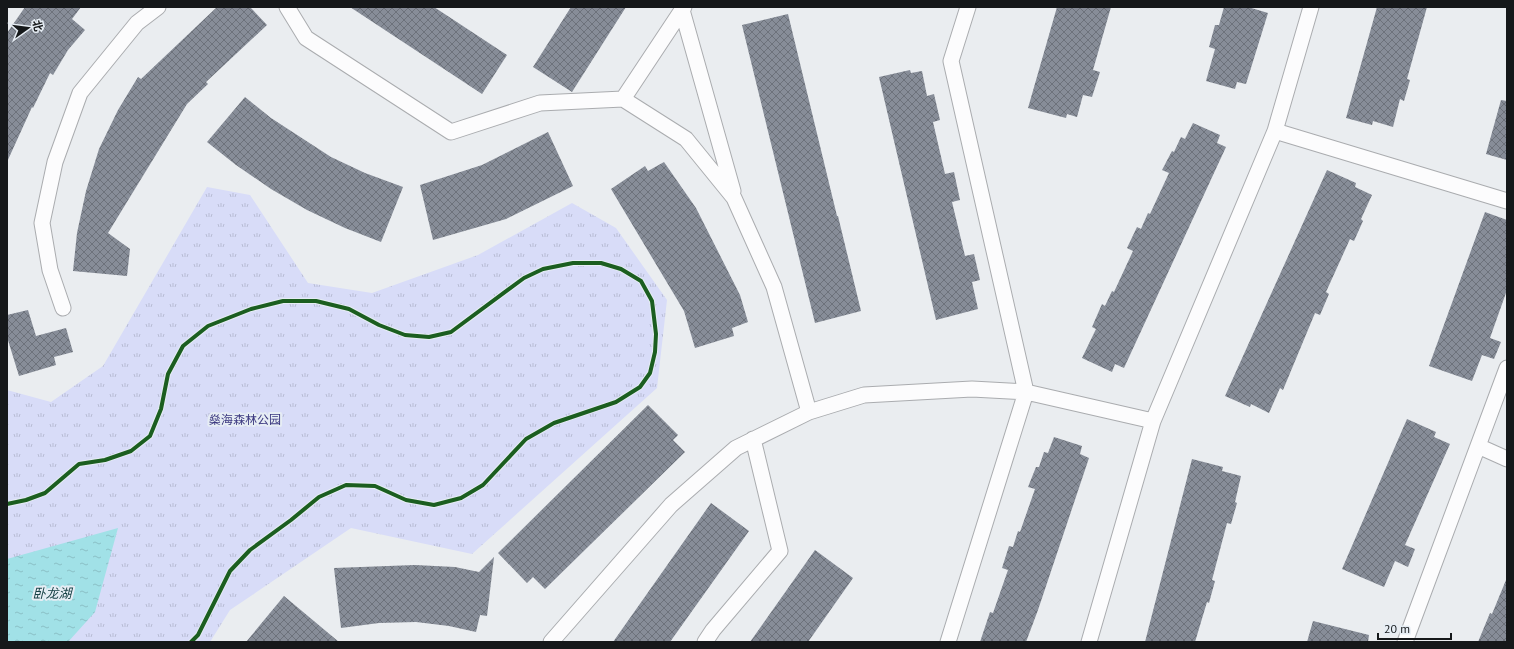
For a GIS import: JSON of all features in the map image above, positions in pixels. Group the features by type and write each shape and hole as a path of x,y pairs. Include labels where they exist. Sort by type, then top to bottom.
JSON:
{"lane":[{"path":"63,308 50,270 42,223 54,162 80,93 137,24 158,7"},
{"path":"287,7 306,38 451,132 540,103 624,99 686,139 734,198"},
{"path":"948,642 1026,392 951,61 968,7"},
{"path":"1089,642 1153,421 1275,131 1311,7"},
{"path":"624,99 683,9"},
{"path":"683,9 734,198 774,287 809,412"},
{"path":"1275,131 1507,201"},
{"path":"1405,642 1507,368"},
{"path":"551,642 671,505 736,448 809,412 864,395 972,389 1026,392 1153,421"},
{"path":"705,642 780,551 753,440"},
{"path":"1478,446 1507,459"}],"green space":[{"name":"燊海森林公园","path":"207,187 250,195 308,283 372,293 478,255 572,203 616,228 667,300 657,388 472,554 351,528 230,610 210,642 7,642 7,390 51,402 103,366"}],"water":[{"name":"卧龙湖","path":"118,528 95,612 68,642 7,642 7,559"}],"building":[{"path":"25,7 81,7 72,19 85,30 68,50 53,75 50,73 33,108 32,107 7,162 7,33"},
{"path":"217,7 250,7 267,25 206,82 208,84 187,104 108,233 130,249 127,276 73,271 77,233 86,191 99,149 118,110 138,77 141,79"},
{"path":"350,7 434,7 507,55 482,94"},
{"path":"571,7 626,7 572,92 533,67"},
{"path":"1057,7 1111,7 1093,70 1100,72 1092,97 1083,95 1077,117 1067,114 1066,118 1028,108"},
{"path":"1224,7 1248,7 1268,13 1246,84 1237,82 1235,89 1206,81 1215,49 1209,47 1215,25 1219,25"},
{"path":"1377,7 1427,7 1407,79 1410,80 1404,101 1400,99 1393,127 1373,121 1372,125 1346,118"},
{"path":"788,14 861,311 815,323 742,25"},
{"path":"910,70 911,73 922,71 927,96 934,94 940,120 933,122 945,174 954,172 960,200 952,202 965,256 974,254 980,280 972,282 978,309 936,320 879,77"},
{"path":"245,97 271,118 331,157 365,173 403,187 381,242 345,228 307,210 271,189 236,165 207,142"},
{"path":"1501,100 1507,101 1507,160 1486,154"},
{"path":"1193,123 1220,135 1217,143 1226,147 1124,368 1115,364 1112,372 1082,358 1096,329 1092,327 1102,304 1105,306 1112,291 1114,292 1133,251 1127,248 1137,227 1141,229 1148,213 1150,214 1169,173 1162,170 1172,151 1174,152 1181,137 1185,139"},
{"path":"548,132 573,186 506,219 433,240 420,185 482,165"},
{"path":"664,162 696,208 740,295 748,322 732,328 734,336 695,348 684,311 611,189 645,166 648,171"},
{"path":"1327,170 1356,183 1355,187 1372,195 1361,219 1363,221 1354,241 1350,239 1326,292 1329,294 1320,315 1315,313 1283,390 1280,388 1269,413 1251,404 1250,407 1225,396"},
{"path":"1485,212 1507,220 1507,290 1490,338 1501,342 1494,359 1482,355 1472,381 1429,366"},
{"path":"28,310 36,336 66,328 73,352 54,357 56,365 19,376 7,337 7,315"},
{"path":"648,405 678,435 673,440 685,452 545,589 533,577 527,583 498,553"},
{"path":"1407,419 1436,432 1434,437 1450,444 1405,545 1415,549 1408,567 1395,561 1384,587 1342,569"},
{"path":"1054,437 1082,446 1080,454 1089,458 1038,610 1026,642 980,642 990,612 993,613 1008,570 1002,568 1009,546 1013,547 1018,531 1020,532 1035,489 1028,487 1036,467 1039,467 1044,452 1048,453"},
{"path":"1192,459 1223,467 1222,471 1241,476 1235,502 1237,503 1231,524 1227,523 1212,580 1215,581 1195,642 1145,642"},
{"path":"711,503 749,531 670,642 613,642"},
{"path":"815,550 853,578 808,642 750,642"},
{"path":"494,557 487,616 480,615 476,632 449,626 416,622 379,623 341,628 334,568 415,565 455,567 479,572"},
{"path":"1506,580 1507,642 1478,642 1490,613 1492,614"},
{"path":"284,596 339,642 246,642"},
{"path":"1313,621 1369,635 1368,642 1307,642"}],"cycle path":[{"path":"7,504 26,500 45,493 79,464 105,460 131,451 150,436 161,409 168,374 183,346 208,326 251,309 283,301 316,301 349,309 379,325 405,335 429,337 451,332 524,278 543,269 573,263 601,263 621,269 641,281 652,301 656,334 655,352 650,373 640,387 616,402 554,423 526,439 483,485 461,498 434,505 406,500 375,486 346,485 319,497 250,550 230,571 198,635 191,642"}]}
